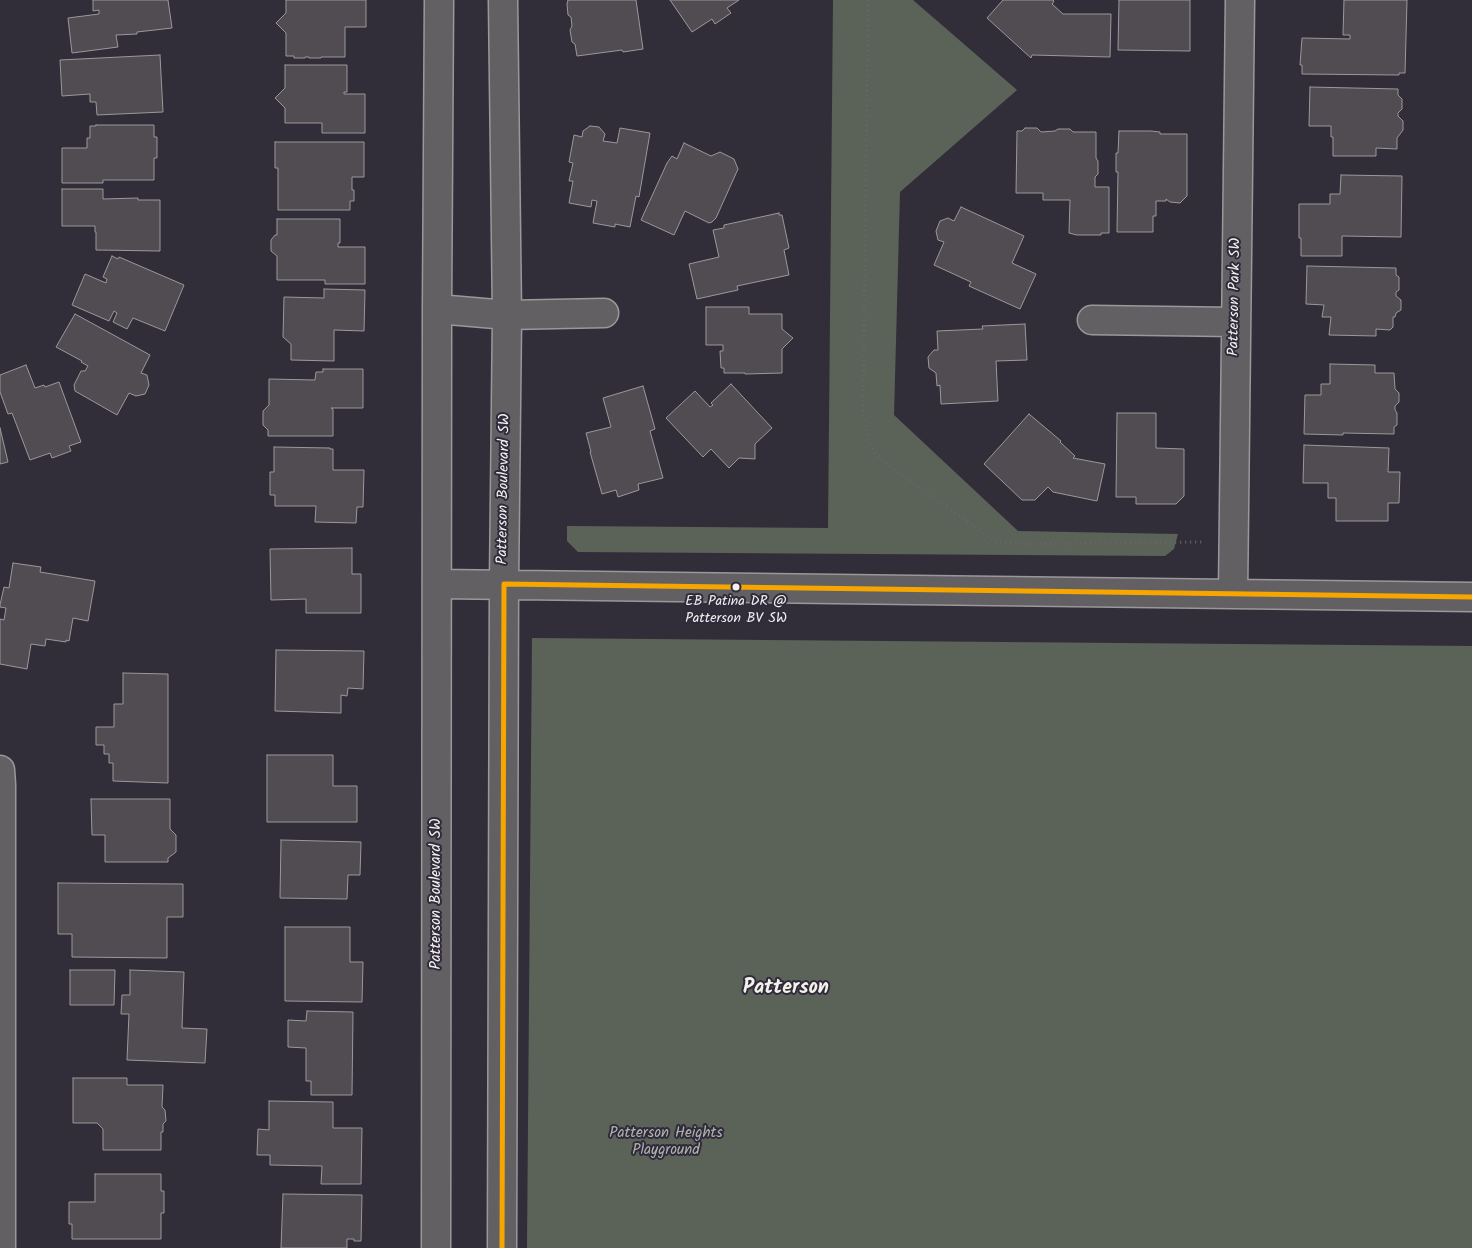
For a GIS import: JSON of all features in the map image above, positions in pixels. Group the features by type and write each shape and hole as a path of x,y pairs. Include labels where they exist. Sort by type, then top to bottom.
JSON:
{"street":[{"name":"Patterson Boulevard SW","path":"436,1248 439,0"},
{"name":"Patterson Boulevard SW","path":"502,1248 504,584 507,315 504,0"},
{"name":"Patterson Park SW","path":"1233,594 1240,0"},
{"path":"437,309 507,315 604,313"},
{"path":"1092,320 1235,322"},
{"path":"438,584 1472,597"},
{"path":"0,770 1,1248"}],"path":[{"path":"868,0 863,409 867,438 874,452 889,466 996,542 1026,544 1234,543"}],"green space":[{"path":"833,0 913,0 1017,90 900,192 894,415 1018,531 1178,534 1174,549 1165,556 578,552 567,541 567,526 828,528"},
{"name":"Patterson Heights Playground","path":"532,638 1472,646 1472,1248 527,1248"}],"building":[{"path":"93,0 168,0 172,28 137,32 137,34 116,35 118,47 72,53 68,18 99,14 99,10 93,11"},
{"path":"286,0 366,0 366,27 345,27 345,57 294,58 294,56 286,56 286,33 276,23 286,13"},
{"path":"568,0 636,0 643,49 577,56 570,30 572,26 571,17 568,15"},
{"path":"670,0 739,0 727,8 731,13 715,24 712,19 692,32"},
{"path":"1003,0 1053,0 1052,4 1063,14 1111,14 1110,57 1032,55 1031,58 987,18"},
{"path":"1119,0 1190,0 1190,51 1118,50"},
{"path":"1344,0 1407,0 1405,73 1399,73 1399,75 1302,74 1302,65 1300,65 1302,38 1350,39 1350,35 1343,35"},
{"path":"160,55 163,112 97,115 96,102 90,102 90,94 62,96 60,60"},
{"path":"285,65 347,65 347,92 344,92 344,94 365,94 365,133 322,133 322,123 285,123 285,108 275,98 285,88"},
{"path":"1310,87 1398,89 1398,95 1402,99 1402,109 1398,116 1403,121 1403,130 1397,138 1397,149 1376,148 1376,156 1333,156 1331,126 1309,126"},
{"path":"154,125 154,137 157,137 157,158 154,158 154,180 103,180 103,183 62,183 62,148 87,148 87,138 90,138 90,126"},
{"path":"590,126 599,127 605,134 603,141 617,143 620,128 650,133 639,197 636,196 630,227 615,224 615,227 593,223 597,201 592,200 591,207 569,203 573,181 569,181 573,163 569,162 574,135 582,137 583,131"},
{"path":"1025,128 1037,128 1041,132 1070,129 1073,132 1096,132 1098,174 1095,177 1095,187 1109,187 1109,233 1077,235 1069,233 1070,200 1043,200 1043,193 1016,193 1017,131 1022,131"},
{"path":"1119,131 1187,134 1187,196 1180,203 1170,202 1166,199 1166,201 1156,201 1156,216 1153,216 1153,232 1117,232 1118,172 1116,172 1116,153 1118,153"},
{"path":"275,142 364,142 364,177 352,177 354,201 350,201 350,210 278,210 278,168 275,168"},
{"path":"684,143 711,156 720,152 734,159 738,169 716,218 709,223 685,211 674,235 641,220 667,163 672,156 677,159"},
{"path":"1341,175 1402,176 1401,237 1342,236 1342,256 1301,256 1299,204 1330,204 1330,194 1340,194"},
{"path":"62,189 103,189 103,199 138,198 138,200 160,200 160,251 96,250 95,226 62,226"},
{"path":"961,207 1024,236 1012,263 1036,274 1020,309 969,286 971,282 934,265 944,242 938,240 936,231 940,221 948,218 954,221"},
{"path":"779,213 779,215 782,215 789,248 784,250 789,275 737,286 738,290 697,299 689,264 719,257 713,230 724,228 724,225"},
{"path":"277,219 340,219 340,243 338,243 338,247 365,247 365,284 325,284 325,280 277,280 277,256 271,251 271,240 277,235"},
{"path":"112,256 118,259 119,257 184,285 165,331 133,318 127,329 113,322 117,313 114,311 109,321 72,305 85,274 106,283 107,279 103,277"},
{"path":"1307,266 1396,268 1396,275 1399,277 1399,290 1396,292 1396,296 1401,300 1401,310 1393,317 1393,327 1390,330 1376,329 1376,336 1329,335 1331,317 1322,317 1324,305 1306,304"},
{"path":"324,289 365,290 364,331 334,330 334,361 291,360 291,344 283,337 284,297 324,298"},
{"path":"706,307 749,307 749,314 782,314 782,329 793,338 782,349 782,373 724,373 724,368 721,368 720,351 723,351 723,345 706,345"},
{"path":"75,314 150,355 141,373 147,375 149,385 145,394 136,396 129,393 117,415 75,391 74,385 81,371 85,371 88,366 56,347"},
{"path":"1025,324 1027,360 996,361 998,401 941,404 940,385 937,386 936,373 929,368 928,357 934,350 938,350 937,331 983,329 982,326"},
{"path":"1330,364 1375,365 1375,373 1394,373 1395,389 1399,393 1399,402 1395,406 1397,425 1394,427 1394,434 1304,434 1305,395 1321,395 1321,384 1330,384"},
{"path":"26,365 35,388 59,382 81,442 69,446 71,451 52,458 50,453 30,460 12,413 8,414 0,392 0,375"},
{"path":"323,369 363,369 363,408 331,408 333,409 333,436 268,436 268,430 263,425 263,411 269,405 269,379 315,380 316,372 323,372"},
{"path":"731,384 772,428 755,444 755,459 739,458 729,468 711,449 703,457 666,418 695,391 710,407 713,405 711,403"},
{"path":"643,386 655,429 650,431 663,478 638,484 639,490 618,497 616,490 602,494 586,433 611,427 603,398"},
{"path":"1117,413 1156,413 1156,448 1184,449 1184,496 1176,504 1136,504 1136,497 1116,497"},
{"path":"1029,414 1061,441 1075,456 1073,458 1105,464 1097,501 1053,492 1048,487 1035,500 1022,500 984,464"},
{"path":"0,428 8,462 0,464"},
{"path":"1304,445 1389,448 1388,472 1400,472 1399,503 1388,503 1388,521 1336,521 1336,498 1328,498 1328,483 1303,483"},
{"path":"274,447 330,448 333,449 333,470 364,470 363,507 357,507 356,523 315,522 316,506 275,506 275,495 270,495 270,472 274,472"},
{"path":"352,548 352,574 361,574 361,613 306,613 306,599 271,600 270,549"},
{"path":"13,563 41,567 40,572 95,581 88,621 73,618 69,641 46,639 45,646 31,644 27,669 0,664 0,619 4,620 6,608 0,607 0,605 4,587 9,588"},
{"path":"276,650 364,651 363,689 348,688 347,696 341,695 341,713 275,711"},
{"path":"123,673 168,674 168,783 113,781 113,763 109,763 109,754 104,754 104,745 96,745 96,727 114,727 114,704 123,704"},
{"path":"267,755 333,755 333,786 357,786 357,822 267,822"},
{"path":"91,799 170,799 170,829 176,835 176,852 168,858 168,862 105,862 105,835 92,835"},
{"path":"281,840 361,842 360,875 348,875 347,899 280,898"},
{"path":"58,883 183,884 183,917 167,917 167,958 72,957 72,934 58,934"},
{"path":"285,927 350,927 350,962 363,962 362,1002 285,1001"},
{"path":"70,970 115,970 114,1005 70,1005"},
{"path":"130,970 184,972 182,1028 207,1029 205,1063 127,1060 129,1014 121,1014 122,995 130,995"},
{"path":"307,1011 353,1012 352,1095 311,1095 311,1081 306,1081 306,1048 288,1047 288,1020 306,1021"},
{"path":"73,1078 127,1078 127,1085 163,1085 162,1107 165,1110 166,1121 163,1124 163,1132 161,1132 161,1150 103,1150 103,1129 97,1123 73,1123"},
{"path":"269,1101 333,1102 333,1128 362,1128 361,1184 321,1184 322,1166 270,1165 270,1155 257,1155 258,1129 269,1130"},
{"path":"95,1174 161,1174 161,1191 164,1191 164,1213 161,1213 161,1239 72,1239 72,1224 69,1224 69,1202 95,1202"},
{"path":"283,1194 362,1195 361,1241 347,1239 347,1248 281,1248"}],"transit line":[{"path":"504,584 1472,597"},
{"path":"502,1248 504,584"}],"place":[{"name":"EB Patina DR @ Patterson BV SW","path":"736,587"}],"district":[{"name":"Patterson","path":"786,990"}]}
